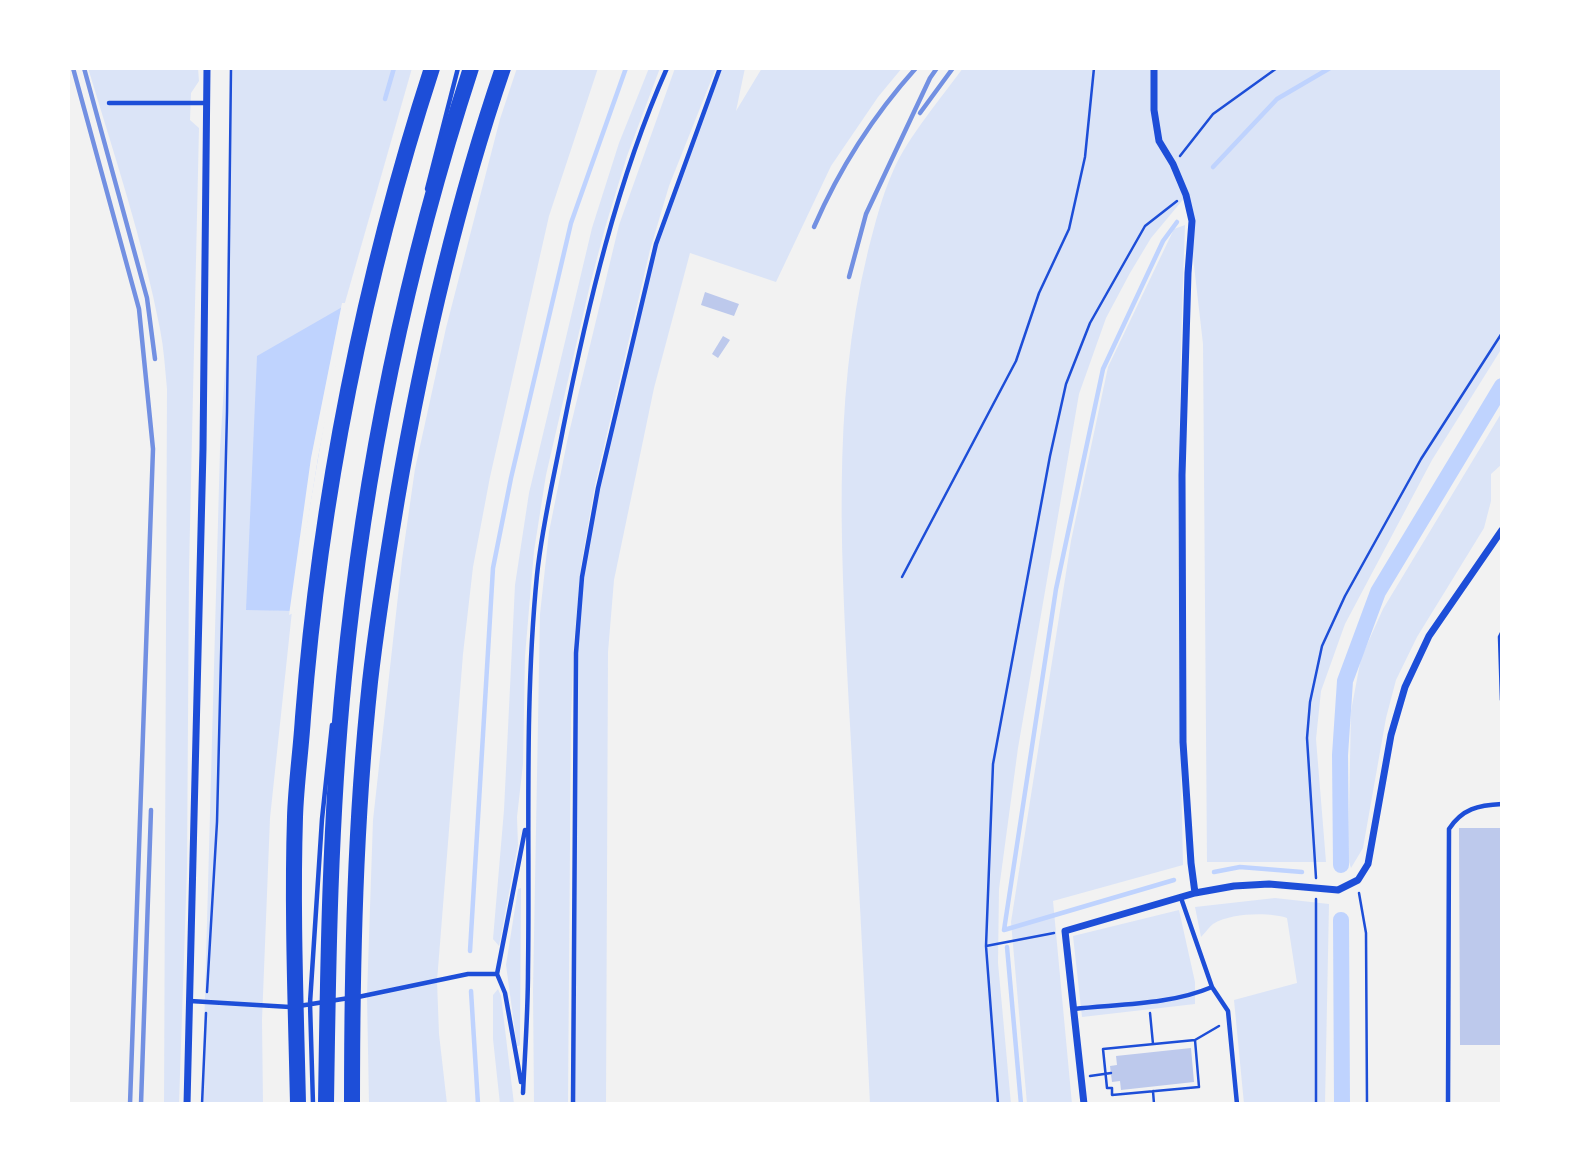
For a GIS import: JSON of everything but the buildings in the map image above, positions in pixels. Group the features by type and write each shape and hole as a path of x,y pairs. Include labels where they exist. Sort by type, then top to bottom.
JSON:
{"highway":[{"path":"298,1104 295,817 312,616 335,467 366,309 432,68"},
{"path":"326,1104 328,932 334,800 344,676 359,550 403,318 423,235 471,68"},
{"path":"352,1104 352,1012 358,848 370,681 388,554 431,323 458,215 503,68"}],"street":[{"path":"187,1104 207,68"},
{"path":"1154,68 1154,110 1159,141 1174,164 1186,195 1192,221 1182,475 1183,743 1195,894"},
{"path":"1084,1104 1065,931 1195,894 1250,884 1338,890 1354,883 1368,864 1391,735 1413,668 1433,630 1502,530"}],"lane":[{"path":"425,198 458,68"},
{"path":"527,821 496,974 505,993 523,1093 528,972 527,821 537,572 575,370 609,232 654,97 667,68"},
{"path":"573,1104 576,653 582,577 604,461 656,244 720,68"},
{"path":"109,103 208,103"},
{"path":"353,543 396,317 421,211"},
{"path":"335,694 348,584"},
{"path":"1502,633 1502,700"},
{"path":"313,1104 310,1003 322,819 332,722"},
{"path":"1448,1104 1449,829 1466,810 1483,804 1502,804"},
{"path":"1181,898 1212,987 1228,1011 1237,1104"},
{"path":"190,1001 293,1007 371,995 468,974 496,974"},
{"path":"1074,1009 1195,994 1212,987"}],"path":[{"path":"202,1104 217,822 227,412 231,68"},
{"path":"902,577 1016,361 1039,293 1069,229 1085,157 1094,68"},
{"path":"1174,164 1213,114 1277,68"},
{"path":"998,1104 986,946 993,764 1066,384 1090,323 1144,226 1186,195"},
{"path":"1316,1104 1316,889 1307,738 1310,702 1322,646 1345,596 1421,459 1502,333"},
{"path":"1354,883 1362,902 1366,933 1367,1104"},
{"path":"986,946 1065,931"},
{"path":"1149,1001 1153,1044"},
{"path":"1195,1040 1195,1065 1199,1087 1112,1095 1112,1087 1107,1088 1103,1049 1195,1040 1221,1026"},
{"path":"1093,1076 1111,1073"},
{"path":"1153,1091 1154,1104"}],"shaded area":[{"path":"88,68 198,68 199,81 191,93 190,120 199,128 189,570 187,868 179,1104 164,1104 167,389 161,336 145,263"},
{"path":"231,68 412,68 344,306 246,609 292,611 270,818 262,1020 263,1104 202,1104 220,449 226,355"},
{"path":"517,68 598,68 549,216 490,477 473,567 463,654 437,981 439,1034 447,1104 369,1104 367,995 373,820 415,469 446,328 500,119"},
{"path":"649,68 660,68 627,156 605,228 546,475 534,551 525,656 518,845 499,946 493,939 504,810 515,585 529,493 592,228 619,143"},
{"path":"675,68 716,68 669,186 650,250 595,485 581,566 574,642 568,1104 534,1104 533,990 540,614 549,532 568,437 619,225"},
{"path":"720,68 745,68 736,111 762,68 902,68 878,97 831,166 776,282 690,253 654,388 614,580 608,652 606,1104 573,1104 576,653 582,577 598,488 656,244"},
{"path":"963,68 1502,68 1502,348 1432,460 1345,624 1321,691 1316,739 1326,862 1207,862 1203,344 1186,196 1151,238 1130,273 1106,318 1079,394 1018,748 999,889 998,963 1011,1104 870,1104 842,546 843,427 848,368 868,251 890,179 908,144"},
{"path":"1185,225 1179,545 1183,865 1053,901 1072,1104 1027,1104 1011,922 1071,541 1108,367 1174,229"},
{"path":"1502,412 1502,464 1491,474 1491,501 1484,528 1417,637 1396,680 1386,718 1363,848 1351,868 1348,859 1351,711 1361,658 1383,609"},
{"path":"521,888 520,1044 517,1046 506,965 518,889"},
{"path":"1275,898 1329,904 1325,1104 1244,1104 1234,1000 1297,983 1287,918 1260,914 1229,918 1213,924 1201,937 1195,907"},
{"path":"1179,910 1195,982 1195,1004 1082,1017 1073,936"},
{"path":"498,989 514,1104 500,1104 493,1039 493,995"}],"water":[{"path":"344,306 292,611 246,610 257,356"}],"pier":[{"path":"342,303 346,303 347,307 318,458 296,612 289,615 311,458"}],"waterway":[{"path":"385,99 394,68"},
{"path":"470,951 493,568 511,478 571,223 626,68"},
{"path":"1213,167 1277,99 1330,68"},
{"path":"1174,880 1004,930 1056,589 1103,369 1163,241 1177,222"},
{"path":"1341,865 1340,755 1345,681 1378,592 1502,386"},
{"path":"1214,872 1240,867 1302,872"},
{"path":"1341,920 1342,1104"},
{"path":"1007,947 1021,1104"},
{"path":"471,991 478,1104"}],"railway":[{"path":"73,68 139,309 153,449 130,1104"},
{"path":"84,68 147,298 155,359"},
{"path":"814,227 858,143 916,68"},
{"path":"849,277 866,214 937,68"},
{"path":"920,113 953,68"},
{"path":"141,1104 151,810"}]}
